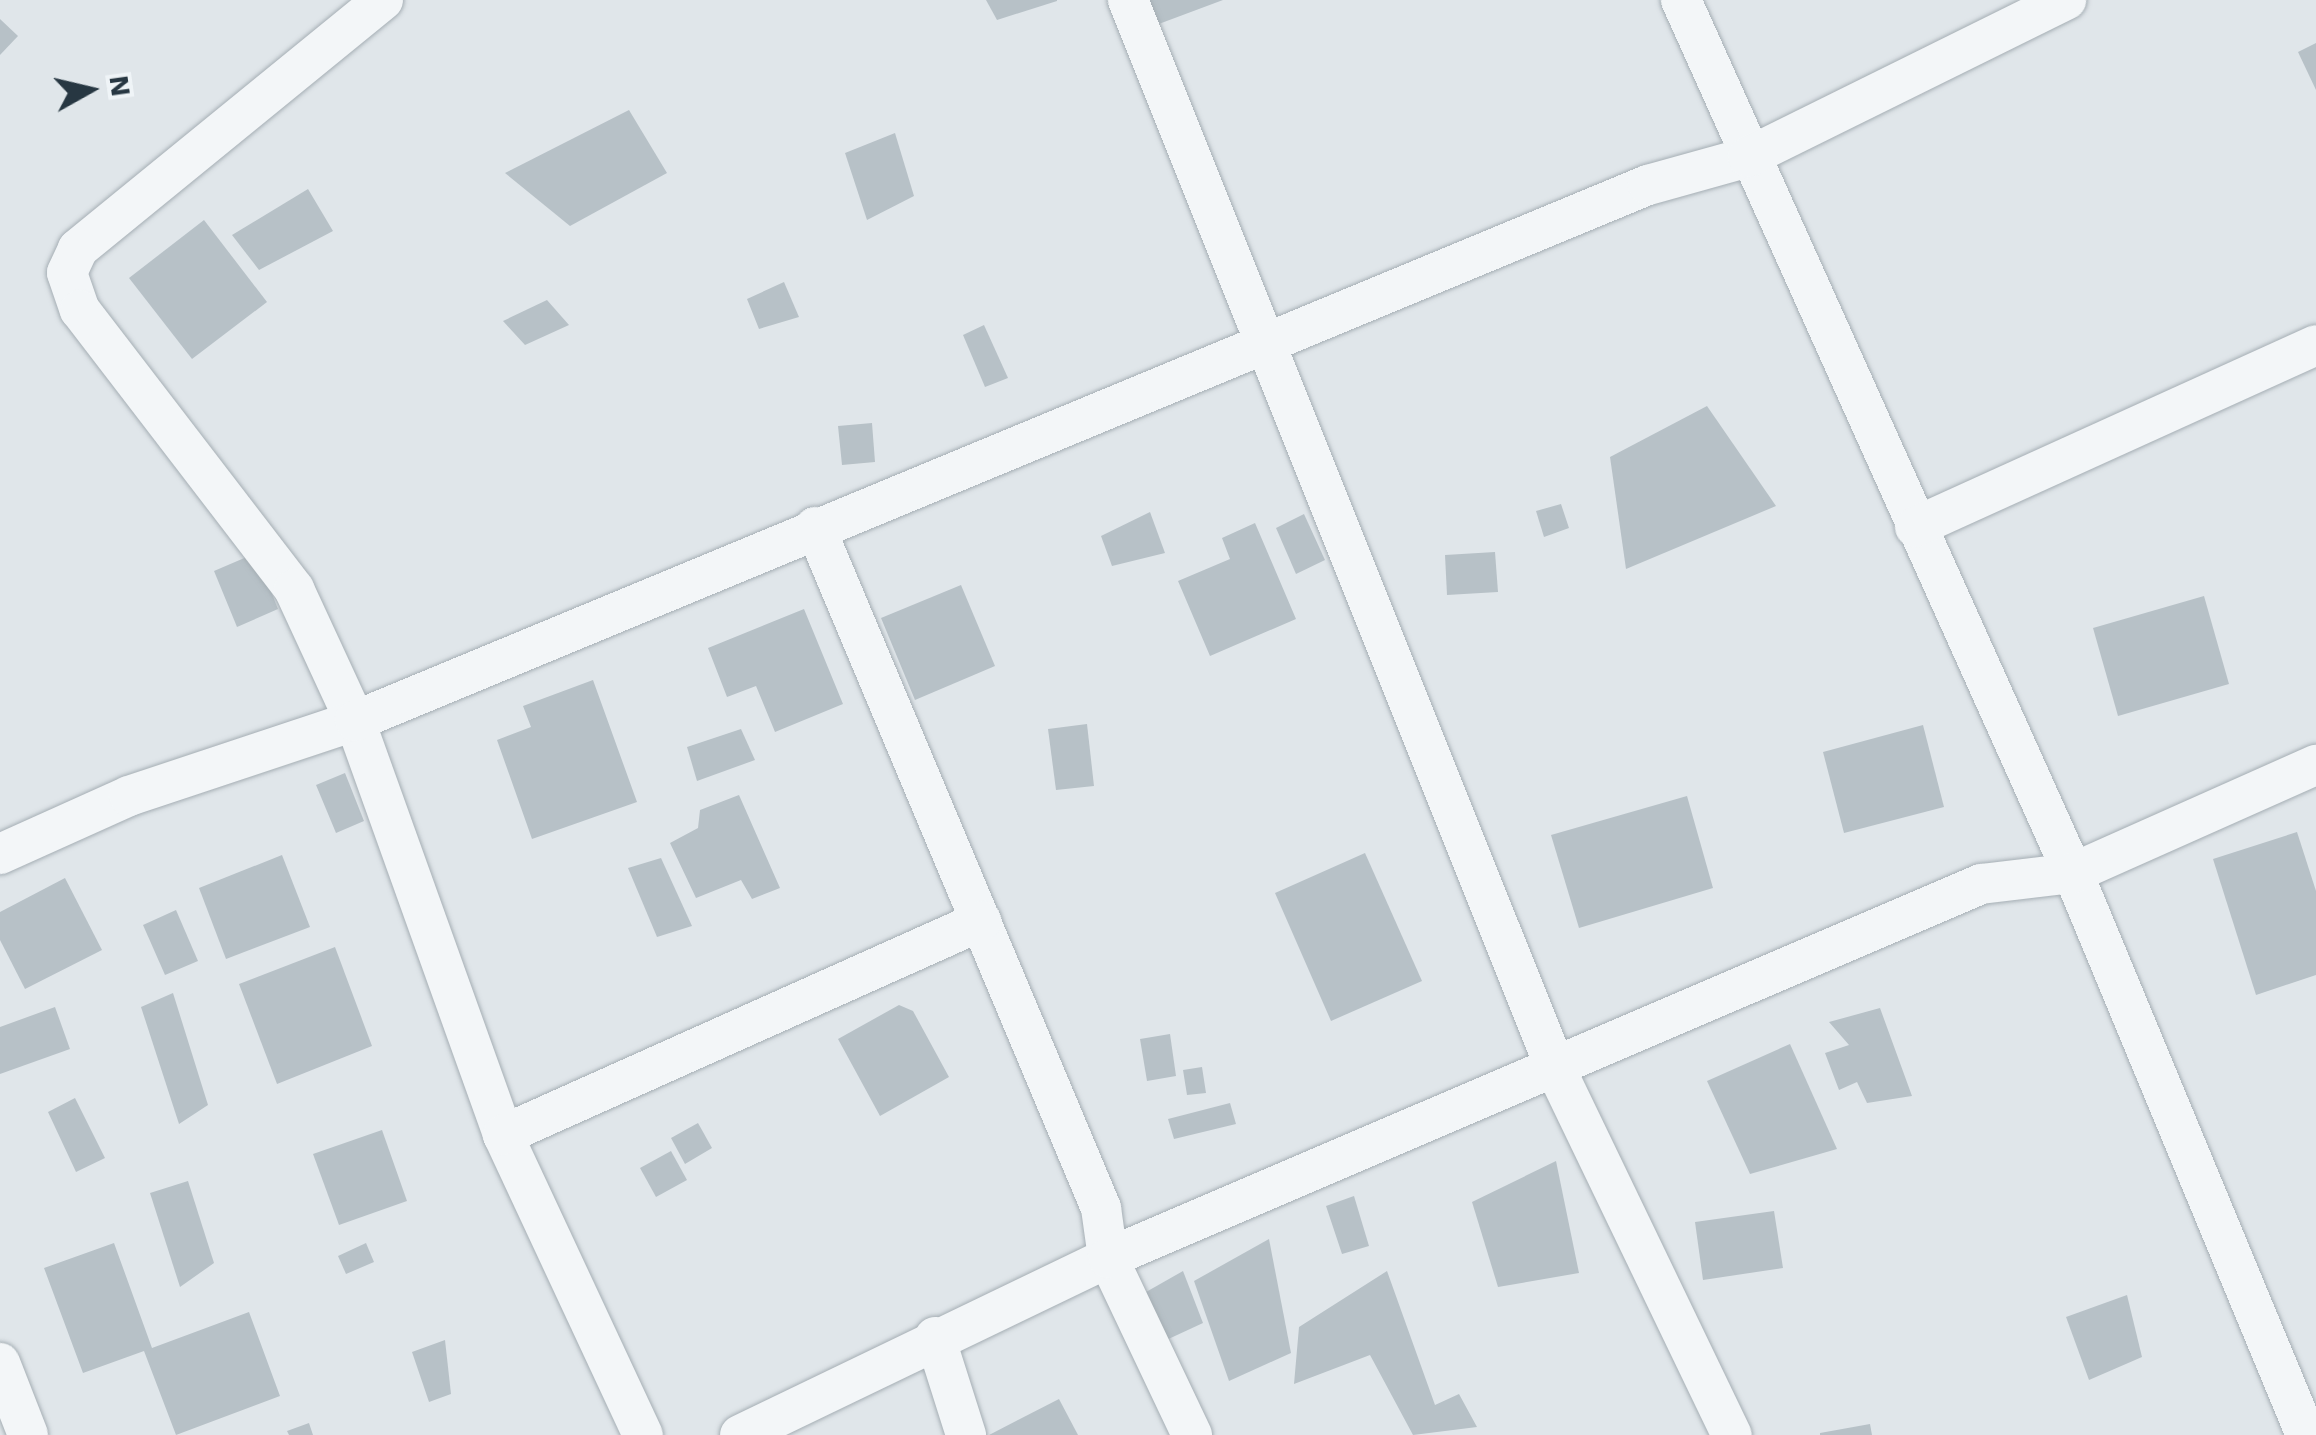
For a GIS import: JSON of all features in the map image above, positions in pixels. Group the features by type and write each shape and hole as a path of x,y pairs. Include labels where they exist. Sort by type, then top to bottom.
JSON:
{"street":[{"path":"382,0 78,249 67,272 80,310 294,589 355,721 503,1135 643,1435"},
{"path":"1128,0 1557,1072 1732,1435"},
{"path":"1681,0 1748,157 2073,873 2306,1435"},
{"path":"0,854 128,796 355,721 815,527 1648,185 1748,157 2066,0"},
{"path":"1915,527 2316,345"},
{"path":"815,527 1101,1208 1108,1258 1192,1435"},
{"path":"740,1435 936,1337 1108,1258 1557,1072 1980,884 2073,873 2316,764"},
{"path":"503,1135 981,922"},
{"path":"936,1337 966,1435"},
{"path":"0,1363 28,1435"}],"building":[{"path":"986,0 1057,0 1057,1 997,20"},
{"path":"1144,0 1223,0 1140,31"},
{"path":"0,19 18,36 0,55"},
{"path":"2316,43 2316,90 2298,52"},
{"path":"629,110 667,173 570,226 505,173"},
{"path":"895,133 914,196 867,220 845,153"},
{"path":"308,189 333,231 259,270 232,235"},
{"path":"204,220 267,302 192,359 129,278"},
{"path":"784,282 799,317 759,329 747,299"},
{"path":"547,300 569,325 525,345 503,321"},
{"path":"984,325 1008,378 985,387 963,335"},
{"path":"1707,406 1776,506 1626,569 1610,457"},
{"path":"872,423 875,462 842,465 838,426"},
{"path":"1561,504 1569,528 1544,537 1536,511"},
{"path":"1150,512 1165,553 1112,566 1101,536"},
{"path":"1304,514 1325,560 1296,574 1276,528"},
{"path":"1255,523 1296,619 1210,656 1178,581 1230,559 1222,538"},
{"path":"1495,552 1498,592 1447,595 1445,555"},
{"path":"256,553 278,609 237,627 214,571"},
{"path":"961,585 995,666 915,700 881,618"},
{"path":"2204,596 2229,684 2118,716 2093,628"},
{"path":"804,609 843,704 775,732 756,686 727,697 708,648"},
{"path":"593,680 637,802 532,839 497,740 531,727 523,706"},
{"path":"1087,724 1094,786 1056,790 1048,729"},
{"path":"1923,725 1944,807 1844,833 1823,752"},
{"path":"741,729 755,760 697,781 687,747"},
{"path":"345,773 364,821 336,833 316,785"},
{"path":"739,795 780,888 752,899 741,880 696,898 670,843 698,828 700,810"},
{"path":"1687,796 1713,888 1579,928 1551,835"},
{"path":"2297,832 2316,891 2316,975 2256,995 2213,859"},
{"path":"1365,853 1422,981 1331,1021 1275,893"},
{"path":"282,855 310,927 226,959 199,888"},
{"path":"661,858 692,926 657,937 628,868"},
{"path":"65,878 102,950 25,989 0,940 0,912"},
{"path":"176,910 198,961 165,975 143,925"},
{"path":"335,947 372,1046 277,1084 239,984"},
{"path":"173,993 208,1105 179,1124 141,1007"},
{"path":"899,1005 913,1011 949,1077 880,1116 838,1039"},
{"path":"55,1007 70,1049 0,1074 0,1027"},
{"path":"1880,1008 1912,1096 1867,1103 1857,1082 1839,1090 1825,1053 1849,1045 1829,1022"},
{"path":"1170,1034 1176,1076 1147,1081 1140,1039"},
{"path":"1790,1044 1837,1149 1750,1174 1707,1081"},
{"path":"1202,1067 1206,1093 1187,1095 1183,1070"},
{"path":"75,1098 105,1158 76,1172 48,1112"},
{"path":"1230,1103 1236,1124 1174,1139 1168,1119"},
{"path":"698,1123 712,1148 685,1164 671,1138"},
{"path":"382,1130 407,1201 339,1225 313,1154"},
{"path":"671,1151 687,1180 656,1197 640,1168"},
{"path":"1556,1161 1579,1273 1498,1287 1472,1202"},
{"path":"188,1181 214,1263 180,1287 150,1193"},
{"path":"1354,1196 1369,1246 1342,1254 1326,1206"},
{"path":"1774,1211 1783,1268 1703,1280 1695,1222"},
{"path":"1269,1239 1291,1353 1229,1381 1194,1281"},
{"path":"114,1243 152,1348 249,1312 280,1396 176,1435 144,1351 83,1373 44,1268"},
{"path":"366,1243 374,1262 346,1274 338,1256"},
{"path":"1183,1271 1203,1323 1162,1342 1139,1296"},
{"path":"1387,1271 1435,1405 1459,1394 1477,1427 1413,1435 1370,1355 1294,1384 1299,1327"},
{"path":"2127,1295 2142,1357 2089,1380 2066,1317"},
{"path":"445,1340 451,1394 429,1402 412,1352"},
{"path":"1059,1399 1078,1435 989,1435"},
{"path":"309,1423 313,1435 289,1435 287,1431"},
{"path":"1870,1424 1872,1435 1820,1435 1820,1433"}]}
